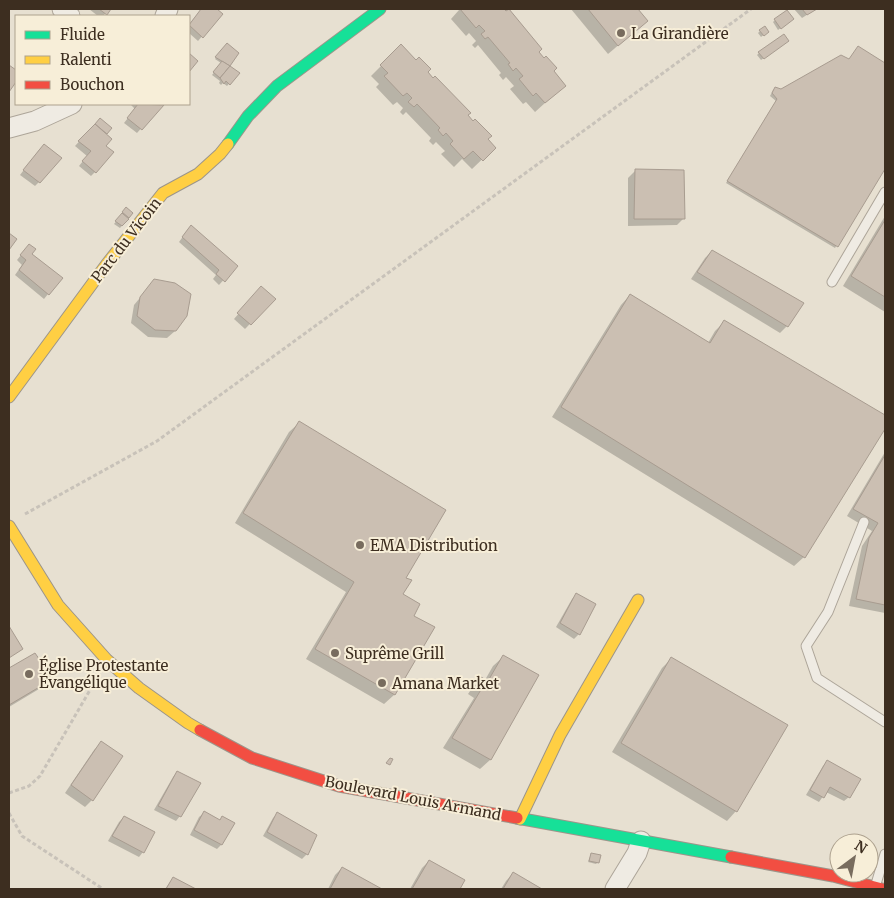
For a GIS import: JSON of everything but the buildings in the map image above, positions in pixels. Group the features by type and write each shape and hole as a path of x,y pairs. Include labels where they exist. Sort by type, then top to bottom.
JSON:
{"street":[{"name":"Parc du Vicoin","path":"9,397 106,265 163,193 198,174 220,154 248,116 277,86 380,9"},
{"path":"9,128 35,121 70,105"},
{"name":"Boulevard Louis Armand","path":"9,526 58,606 107,660 139,688 188,723 252,758 339,786 833,876 879,888"},
{"path":"520,819 541,770 571,714 638,600"},
{"path":"615,889 637,853 642,841"}],"lane":[{"path":"832,282 885,192"},
{"path":"864,522 828,612 806,646 817,678 885,722"},
{"path":"879,888 885,854"}],"path":[{"path":"26,513 157,441 751,9"},
{"path":"9,792 29,786 40,776 107,660"},
{"path":"9,814 22,836 103,889"}],"traffic: fast":[{"path":"228,144 248,116 277,86 380,9"},
{"path":"517,818 731,857"}],"traffic: slow":[{"path":"9,397 106,265 163,193 198,174 228,144"},
{"path":"9,526 58,605 107,660 139,688 200,730"},
{"path":"520,819 560,735 638,600"}],"traffic: jam":[{"path":"200,730 252,758 339,786 517,818"},
{"path":"731,857 833,876 882,889"}],"place":[{"name":"La Girandière","path":"621,33"},
{"name":"EMA Distribution","path":"360,545"},
{"name":"Suprême Grill","path":"335,653"},
{"name":"Église Protestante Évangélique","path":"29,674"},
{"name":"Amana Market","path":"382,683"}]}
